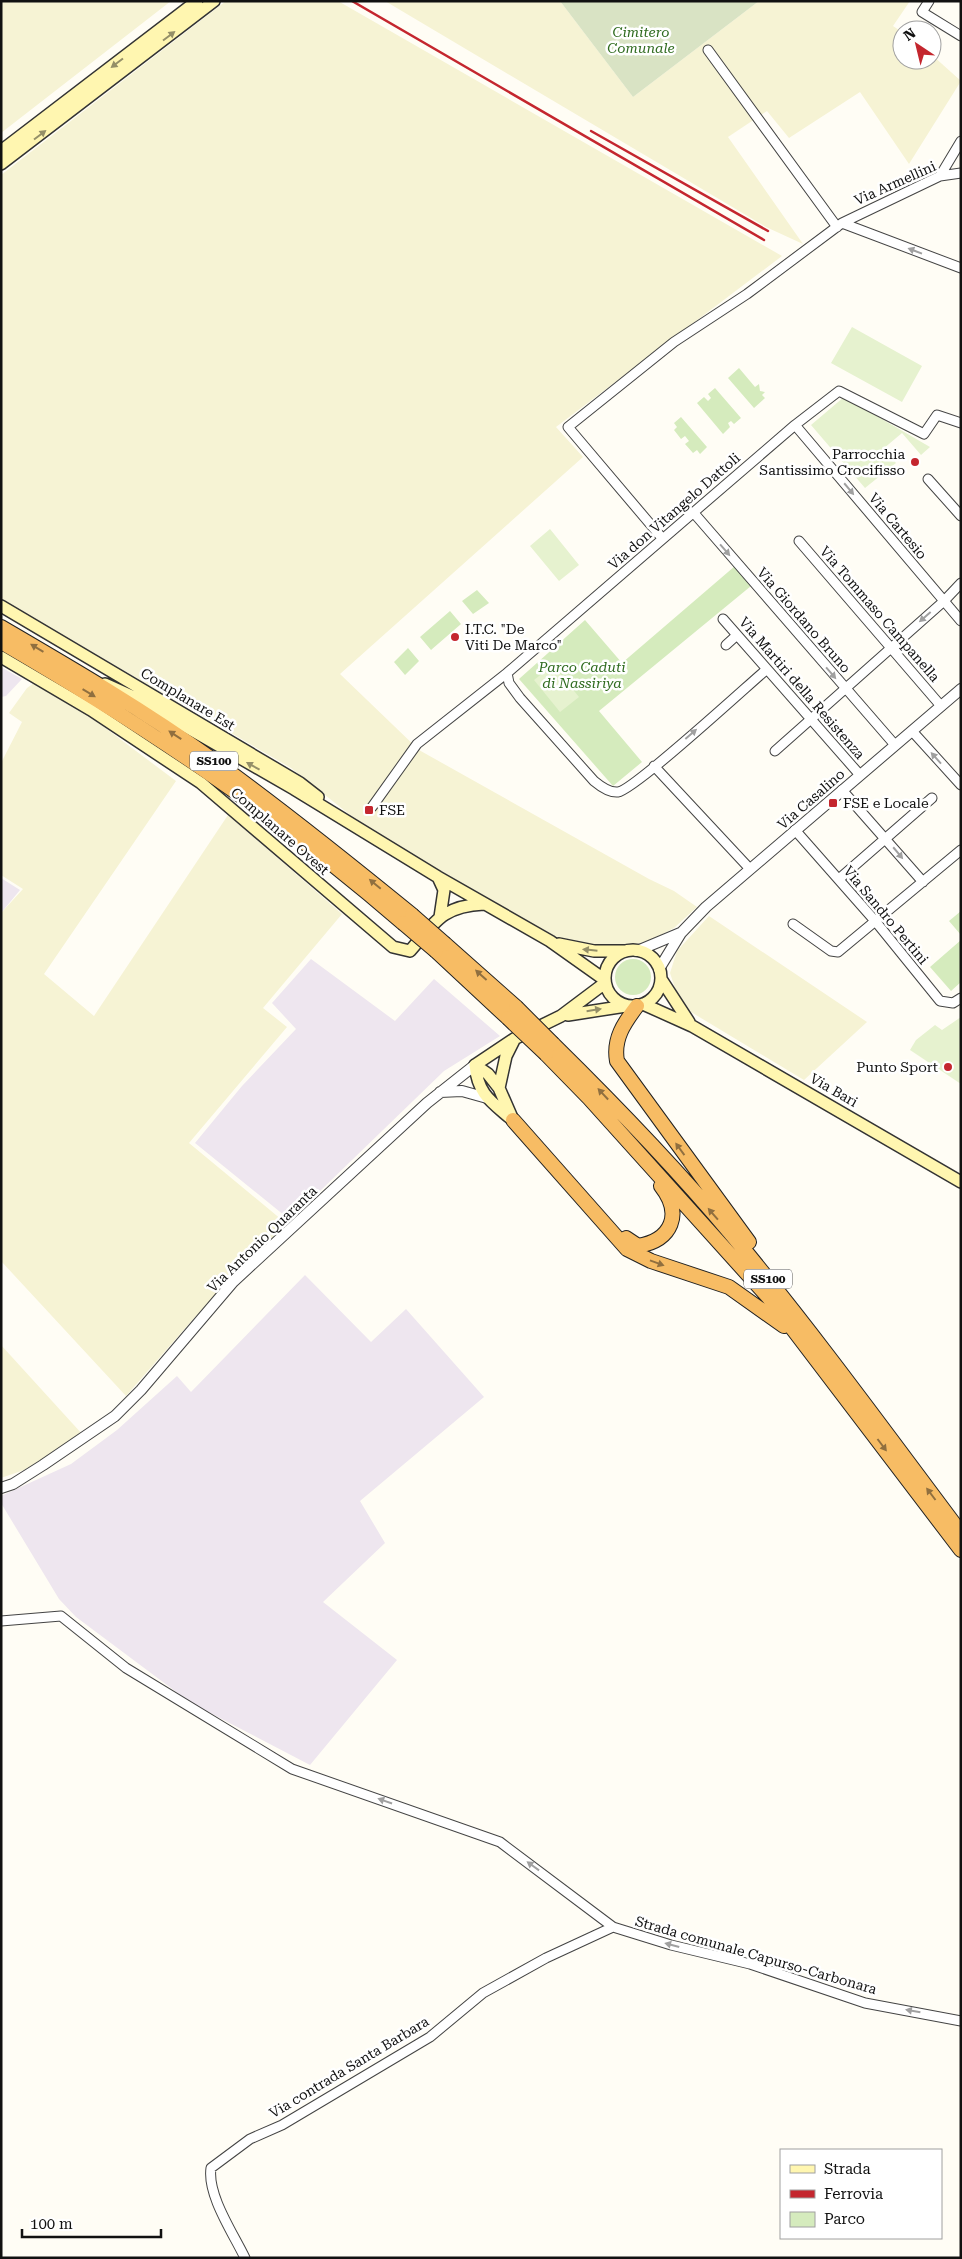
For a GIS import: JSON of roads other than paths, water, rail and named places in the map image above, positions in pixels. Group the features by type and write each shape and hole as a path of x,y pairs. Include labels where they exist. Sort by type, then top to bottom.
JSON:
{"highway":[{"name":"SS100","path":"1,627 85,676 212,759 362,874 408,919 512,1012 549,1049 611,1122 725,1247 802,1339 961,1550"},
{"name":"SS100","path":"1,642 96,698 207,770 366,891 408,919"},
{"name":"SS100","path":"636,1005 621,1031 615,1050 622,1070 812,1328 862,1401"},
{"name":"SS100","path":"549,1049 597,1088 731,1234 862,1401 961,1533"},
{"name":"SS100","path":"512,1120 627,1249 651,1261 729,1287 762,1308 802,1339"},
{"name":"SS100","path":"605,1224 638,1246 652,1244 666,1233 673,1219 670,1197 611,1122"}],"main road":[{"path":"1,151 197,1"},
{"path":"1,164 214,1"},
{"name":"Complanare Est","path":"1,606 300,783 355,825"},
{"name":"Complanare Ovest","path":"1,657 91,710 201,783 393,948 410,951 440,917"},
{"path":"85,676 136,698 355,825 438,877 550,941 605,981"},
{"path":"438,877 444,890 440,917"},
{"path":"440,917 452,909 466,905 484,904"},
{"path":"550,941 594,951 633,950 646,954 654,960 660,974 692,1026"},
{"path":"633,950 619,954 611,961 605,981 608,991 616,1000 636,1005"},
{"path":"561,1016 636,1005 651,999 658,990 660,974"},
{"path":"475,1065 514,1039 561,1016 605,981"},
{"name":"Via Bari","path":"636,1005 692,1026 961,1182"},
{"path":"499,1088 506,1056 514,1039"},
{"path":"475,1065 488,1074 499,1088 512,1120"},
{"path":"475,1065 477,1082 487,1098 512,1120"}],"street":[{"path":"929,1 922,12 961,36"},
{"path":"708,50 839,225 961,268"},
{"path":"940,176 961,142"},
{"name":"Via Armellini","path":"662,538 568,427 674,342 739,300 839,225 940,176 961,173"},
{"name":"Via don Vitangelo Dattoli","path":"507,673 662,538 839,391 924,434 938,415 961,423"},
{"name":"Via Cartesio","path":"796,425 961,621"},
{"path":"928,479 961,516"},
{"name":"Via Giordano Bruno","path":"693,512 895,745"},
{"name":"Via Tommaso Campanella","path":"799,541 941,706"},
{"path":"775,751 944,601 961,583"},
{"name":"Via Martiri della Resistenza","path":"723,619 860,775"},
{"path":"726,645 737,636"},
{"path":"372,807 417,744 507,673 509,683 520,698 594,781 604,789 617,792 625,789 654,766 767,669"},
{"name":"Via Casalino","path":"660,974 681,933 706,907 961,689"},
{"path":"912,731 961,785"},
{"path":"654,766 750,869"},
{"path":"842,790 886,838 922,882"},
{"path":"839,879 932,798"},
{"name":"Via Sandro Pertini","path":"795,830 876,922 940,1000 953,1003 961,998"},
{"path":"793,924 831,951 838,952 961,850"},
{"name":"Via Casalino","path":"633,950 681,933"},
{"name":"Via Antonio Quaranta","path":"1,1488 12,1484 43,1466 114,1416 141,1390 233,1282 440,1092 475,1065"},
{"path":"440,1092 462,1091 487,1098"},
{"name":"Strada comunale Capurso-Carbonara","path":"1,1621 60,1616 126,1668 292,1769 500,1842 613,1927 671,1945 750,1964 865,2003 961,2021"},
{"name":"Via contrada Santa Barbara","path":"245,2258 215,2198 209,2179 210,2168 250,2140 282,2125 430,2037 483,1993 546,1958 613,1927"}],"railway":[{"path":"352,1 764,240"},
{"path":"591,131 768,231"}],"place":[{"name":"Parrocchia Santissimo Crocifisso","path":"915,462"},
{"name":"I.T.C. \"De Viti De Marco\"","path":"455,637"},
{"name":"FSE e Locale","path":"833,803"},
{"name":"FSE","path":"369,810"},
{"name":"Punto Sport","path":"948,1067"}],"park label":[{"name":"Cimitero Comunale","path":"641,40"},
{"name":"Parco Caduti di Nassiriya","path":"582,676"}]}
